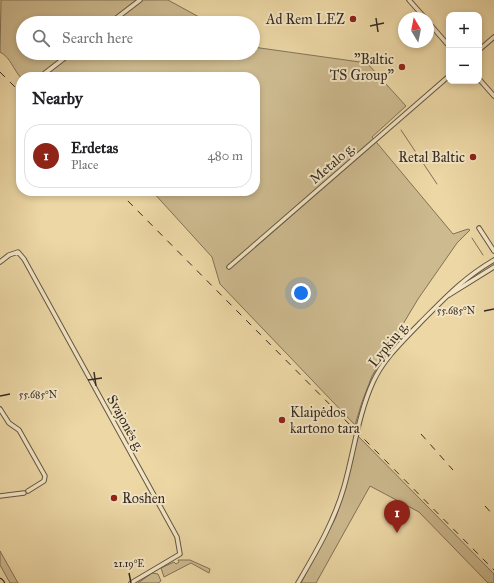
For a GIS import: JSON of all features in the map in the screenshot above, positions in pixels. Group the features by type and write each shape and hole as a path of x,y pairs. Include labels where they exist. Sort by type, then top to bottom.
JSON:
{"street":[{"path":"119,16 140,0"},
{"path":"409,0 420,12"},
{"path":"434,29 446,43"},
{"path":"481,48 494,37"},
{"path":"46,72 62,60"},
{"name":"Metalo g.","path":"229,267 446,79"},
{"path":"482,82 494,96"},
{"path":"479,228 494,252"},
{"name":"Svajonės g.","path":"0,262 9,255 18,252 24,259 177,537 180,551 177,557 131,583"},
{"name":"Lypkių g.","path":"298,583 325,535 336,510 346,482 357,432 369,391 381,367 397,346 463,280 494,260"},
{"name":"Lypkių g.","path":"442,301 494,267"},
{"path":"0,409 9,423 19,430 45,476 44,481 26,492 0,496"}],"shaded area":[{"path":"1,0 168,0 197,16 16,16 16,60 260,60 260,48 367,63 406,106 372,137 453,234 468,229 470,230 457,243 418,299 372,376 355,425 220,284 212,257 157,196 260,196 260,72 16,72 9,60 0,52"},
{"path":"357,435 494,574 494,583 488,583 419,512 370,486 316,583 301,583 336,517 344,493"},
{"path":"0,551 18,583 10,583 0,565"},
{"path":"178,560 190,560 210,569 209,573 191,563 164,577 161,568 174,562 176,564 179,562"},
{"path":"152,573 158,574 161,581 158,583 138,583"}],"waterway":[{"path":"401,130 437,184"},
{"path":"472,238 483,255"}],"railway":[{"path":"0,72 16,88"},
{"path":"123,196 494,570"},
{"path":"421,434 453,470"},
{"path":"485,506 494,516"}],"place":[{"name":"Ad Rem LEZ","path":"353,19"},
{"name":"\"Baltic TS Group\"","path":"402,67"},
{"name":"Retal Baltic","path":"473,157"},
{"name":"Klaipėdos kartono tara","path":"282,420"},
{"name":"Roshen","path":"114,498"},
{"name":"Erdetas","path":"397,533"}]}
